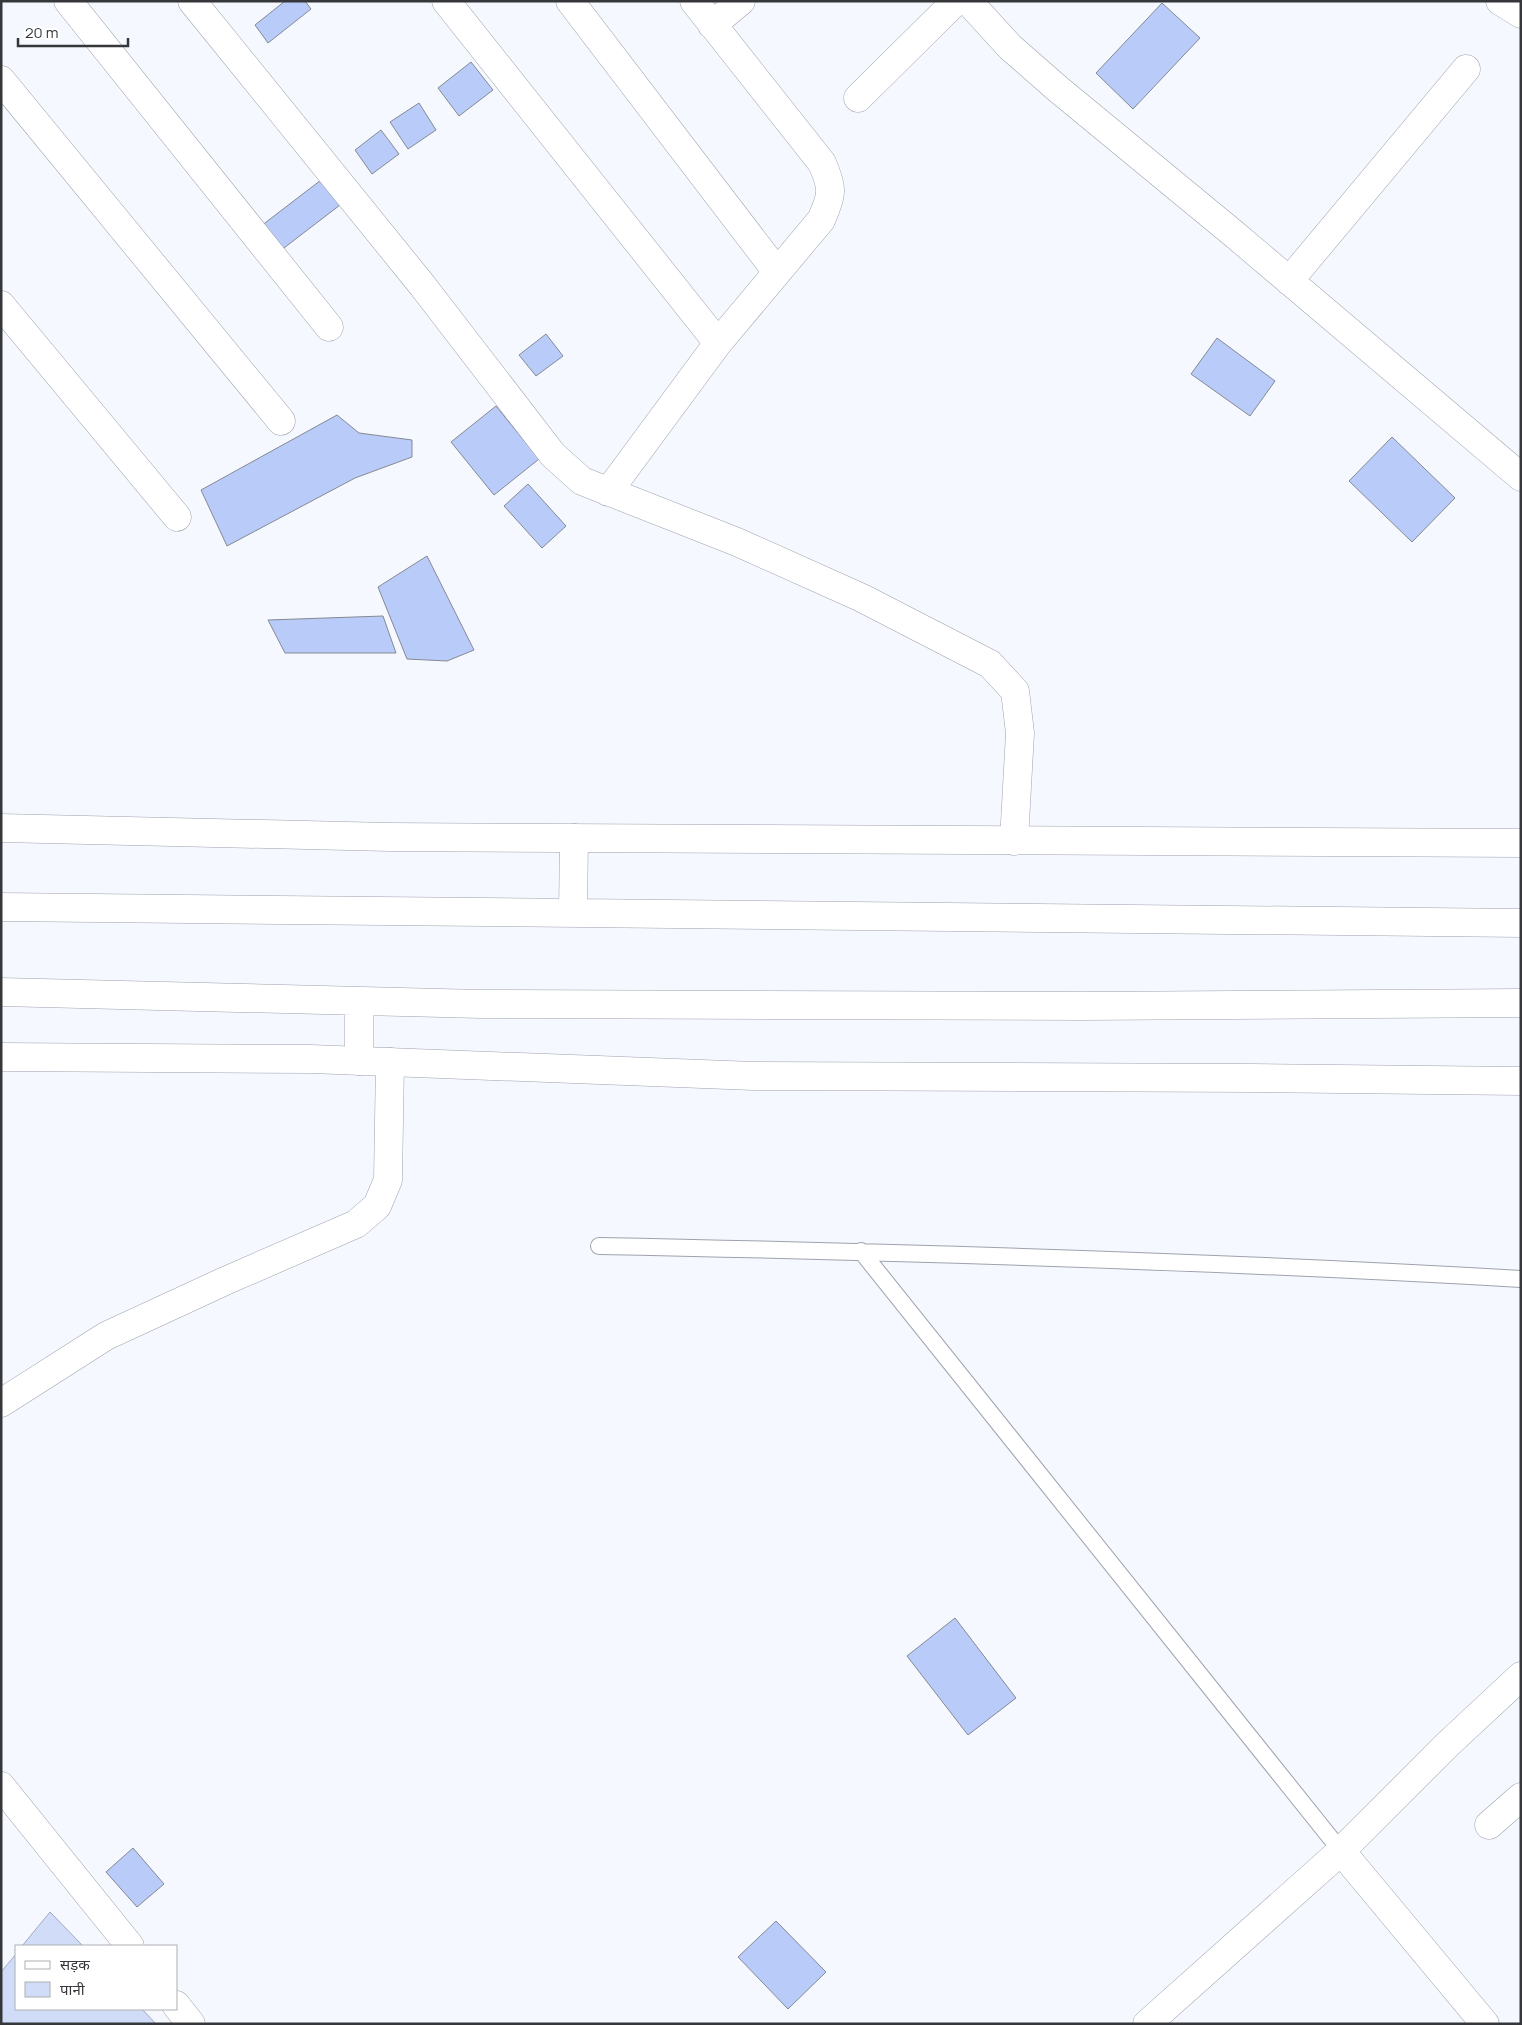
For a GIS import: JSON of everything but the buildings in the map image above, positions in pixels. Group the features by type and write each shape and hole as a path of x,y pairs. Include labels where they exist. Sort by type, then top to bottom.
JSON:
{"street":[{"path":"68,1 329,327"},
{"path":"192,1 422,285 553,455 582,481 737,542 862,598 990,664 1015,691 1020,733 1014,840"},
{"path":"446,1 718,343"},
{"path":"570,1 777,272"},
{"path":"608,492 718,343 821,220 829,203 831,184 822,163 694,1"},
{"path":"712,25 741,1"},
{"path":"858,98 956,1"},
{"path":"968,1 1010,46 1058,89 1521,477"},
{"path":"1500,1 1521,14"},
{"path":"1289,281 1466,70"},
{"path":"1,80 281,421"},
{"path":"1,305 178,517"},
{"path":"1,828 574,838 1521,843"},
{"path":"574,838 574,912"},
{"path":"1,906 1521,923"},
{"path":"1,992 481,1004 1073,1006 1521,1003"},
{"path":"359,1001 359,1061"},
{"path":"1,1058 359,1061 754,1076 1521,1081"},
{"path":"1,1403 106,1336 225,1281 356,1224 377,1206 388,1180 390,1062"},
{"path":"1147,2024 1342,1851 1448,1744 1521,1676"},
{"path":"1,1786 129,1945"},
{"path":"1489,1825 1521,1797"},
{"path":"1342,1851 1485,2024"},
{"path":"178,2008 191,2024"}],"lane":[{"path":"599,1246 861,1251 1521,1279"},
{"path":"861,1251 1342,1851"}],"water":[{"path":"50,1912 82,1945 23,1945"},
{"path":"15,1955 15,2010 143,2010 156,2024 1,2024 1,1972"}]}
